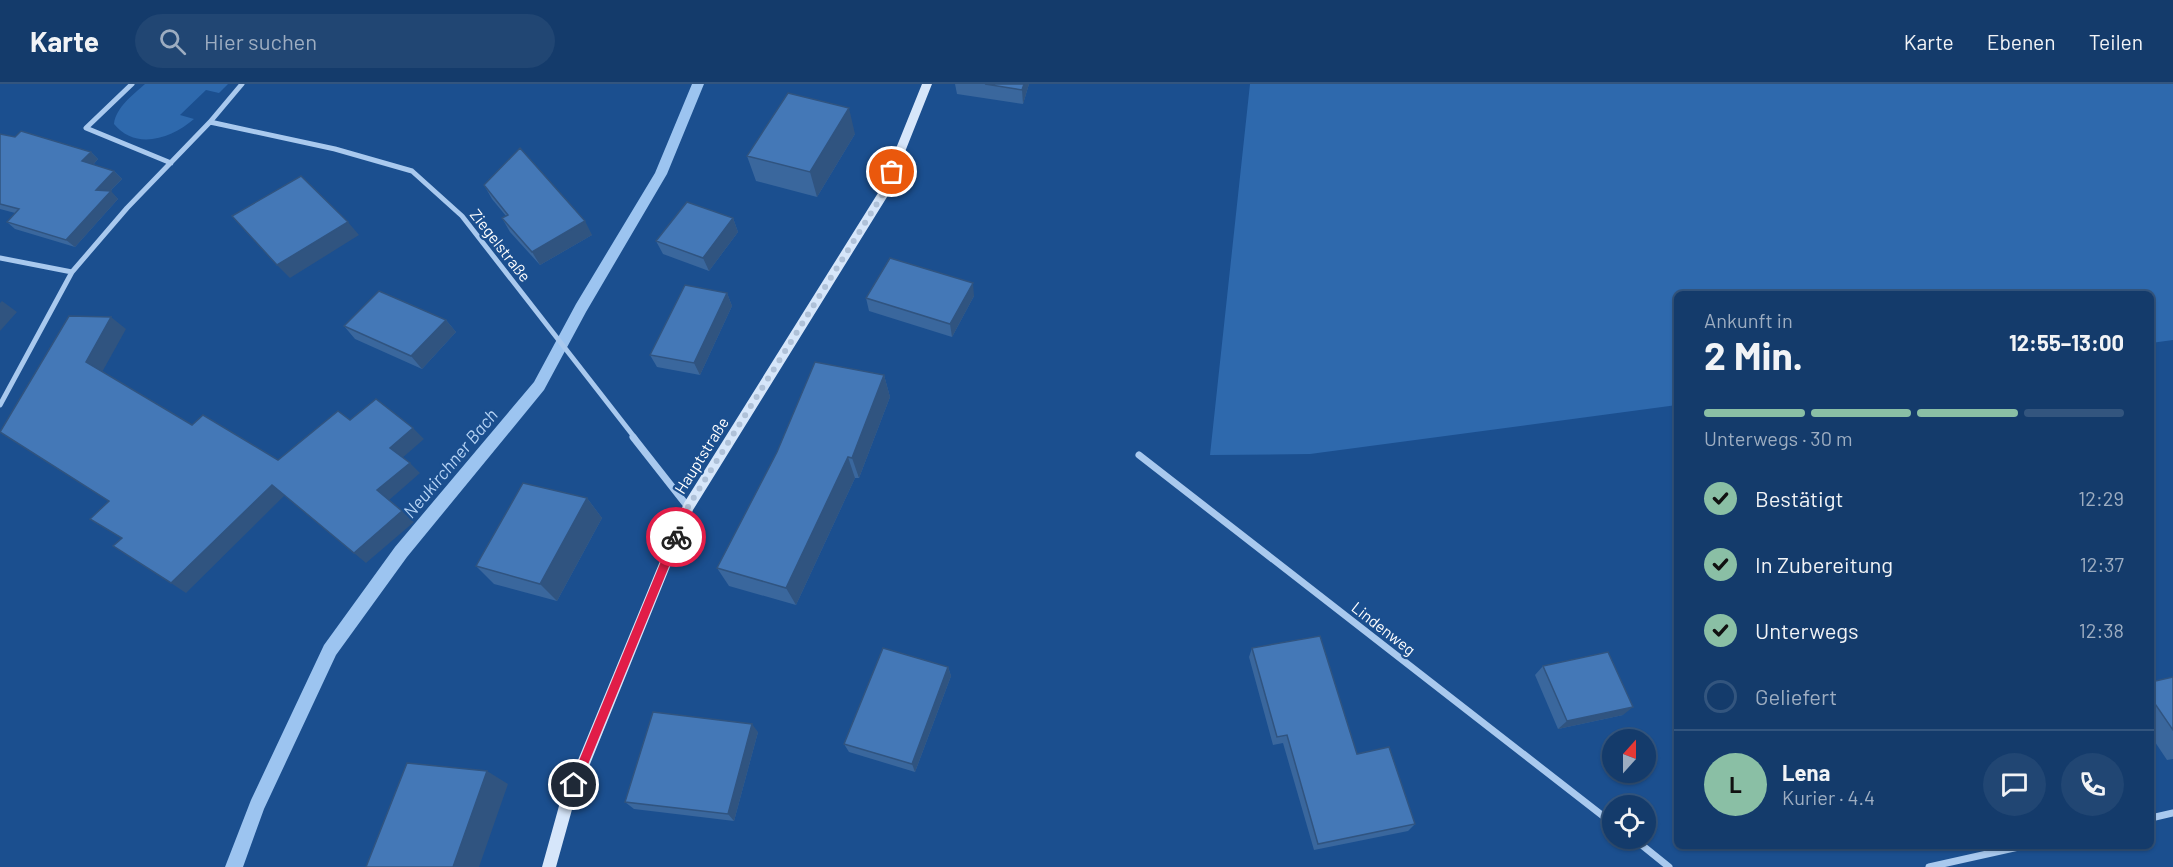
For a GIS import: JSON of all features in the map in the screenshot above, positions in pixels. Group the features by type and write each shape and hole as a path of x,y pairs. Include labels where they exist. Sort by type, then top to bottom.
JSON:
{"main road":[{"name":"Hauptstraße","path":"549,867 566,807 688,507 883,194 927,84"}],"street":[{"path":"132,84 86,128 171,163"},
{"path":"0,405 72,272 127,208 210,122 242,84"},
{"name":"Ziegelstraße","path":"210,122 335,149 412,171 462,216 688,507"},
{"path":"0,258 72,272"},
{"name":"Lindenweg","path":"1139,455 1602,815"},
{"path":"2154,817 2173,813"},
{"path":"1647,849 1670,867"},
{"path":"1929,867 2010,849"}],"shaded area":[{"path":"145,84 228,84 219,93 206,90 180,115 194,119 185,126 165,136 143,139 123,132 114,124 118,112"},
{"path":"1250,84 2173,84 2173,340 2154,343 2154,291 1674,291 1674,405 1310,454 1210,455"}],"building":[{"path":"985,84 1024,84 1022,90"},
{"path":"788,93 849,108 810,172 747,156"},
{"path":"21,131 91,152 82,161 114,171 96,190 111,191 66,240 7,222 19,209 0,204 0,134 15,137"},
{"path":"520,148 585,221 532,252 502,218 508,215 484,185"},
{"path":"301,176 348,222 277,265 232,216"},
{"path":"687,202 733,218 703,258 656,241"},
{"path":"890,258 973,283 950,324 866,298"},
{"path":"685,285 727,293 694,363 650,355"},
{"path":"379,291 446,320 411,356 344,326"},
{"path":"69,316 111,317 86,362 192,425 203,415 278,460 338,411 350,420 376,399 413,428 390,448 410,463 377,490 402,511 354,553 272,485 171,583 113,546 122,538 90,519 109,501 0,432"},
{"path":"815,362 884,375 852,458 848,457 786,588 717,568 777,452"},
{"path":"523,483 587,498 540,584 476,566"},
{"path":"1320,636 1357,754 1389,747 1415,824 1318,844 1287,735 1277,737 1252,648"},
{"path":"883,648 948,667 912,764 844,744"},
{"path":"1608,652 1633,707 1567,721 1543,666"},
{"path":"2173,677 2173,730 2154,702 2154,681"},
{"path":"653,712 752,724 728,814 625,802"},
{"path":"407,763 487,771 453,867 366,867"}],"waterway":[{"name":"Neukirchner Bach","path":"234,867 257,806 330,650 401,552 539,386 581,308 661,174 698,84"}],"way so far":[{"path":"676,537 688,507 883,194 892,172"}],"route":[{"path":"574,785 676,537"}]}
